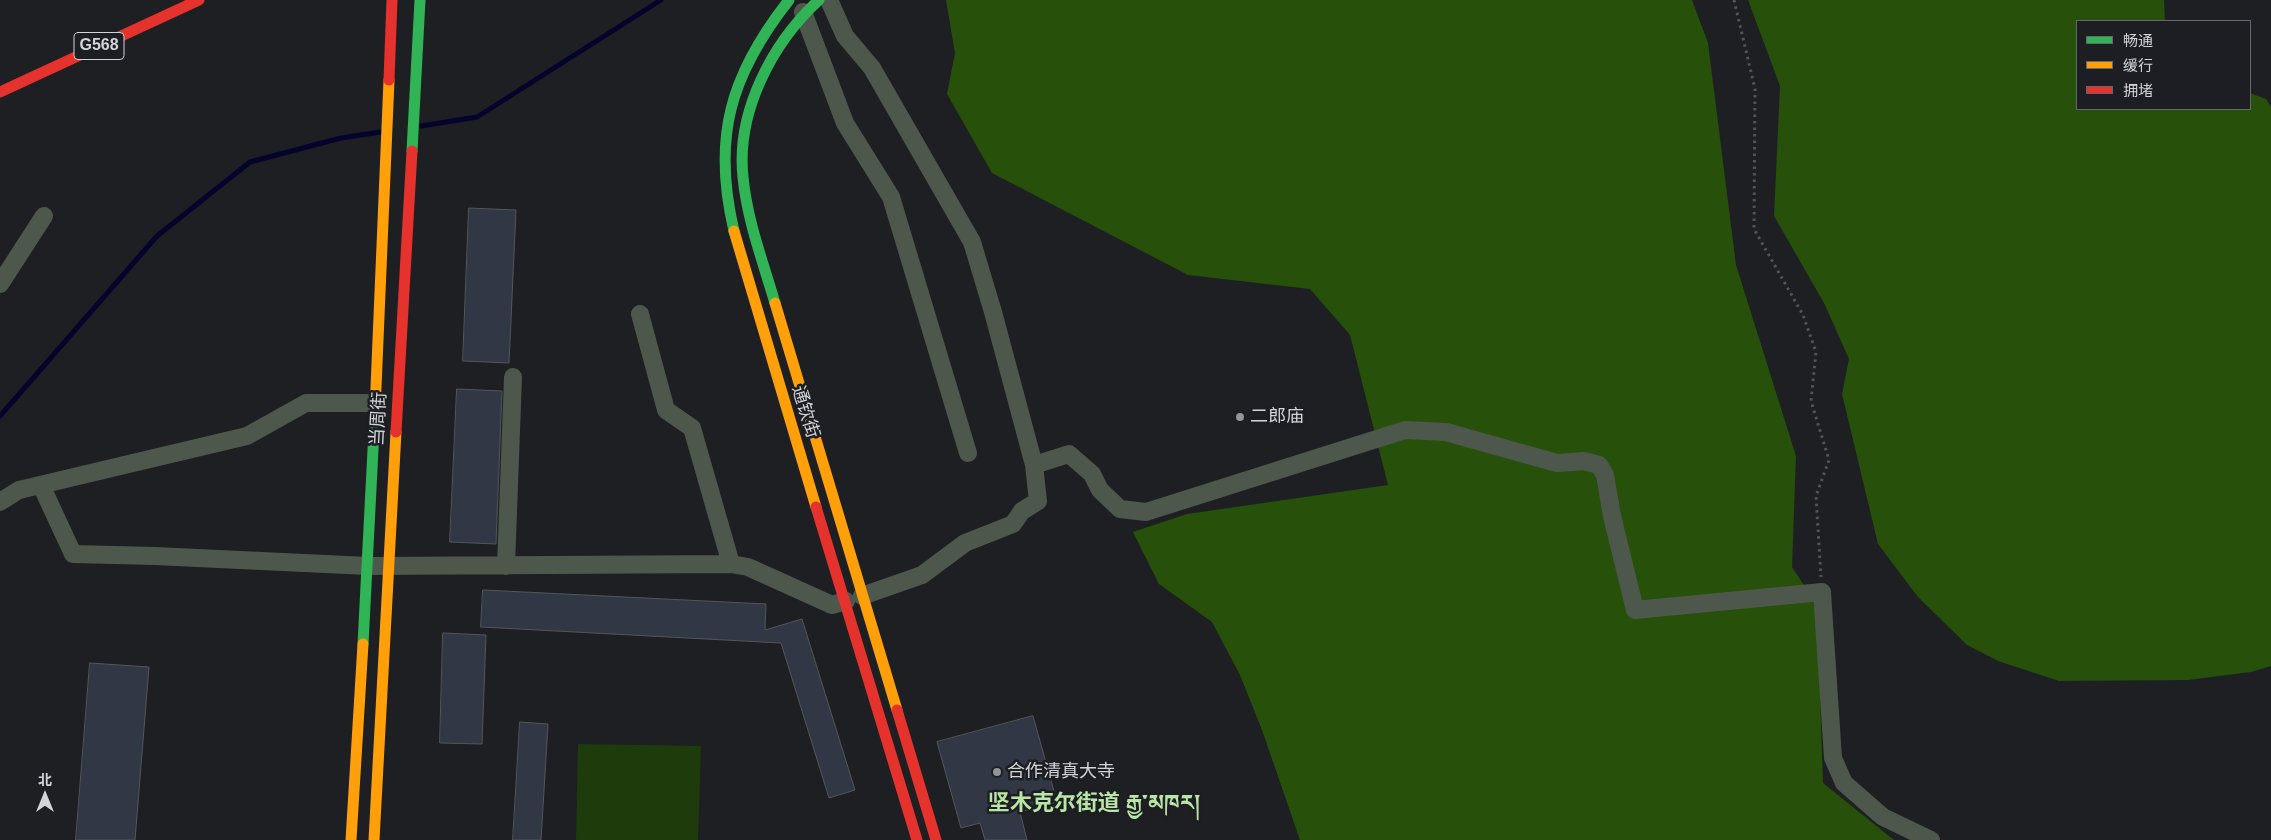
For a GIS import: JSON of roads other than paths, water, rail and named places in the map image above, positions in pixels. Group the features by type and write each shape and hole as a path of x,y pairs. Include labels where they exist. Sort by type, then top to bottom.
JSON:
{"main road":[{"name":"G568","path":"0,92 199,0"},
{"name":"当周街","path":"351,840 368,566 383,171 392,0"},
{"name":"当周街","path":"374,840 420,0"},
{"name":"通钦街","path":"789,0 772,20 754,52 737,93 725,134 727,189 736,242 766,344 854,598 917,840"},
{"path":"819,0 803,12 782,44 757,92 743,138 742,161 753,230 854,598 936,840"}],"street":[{"path":"41,485 73,554 368,566 731,564 748,567 832,605 922,575 965,543 1013,524 1022,511 1038,501 1034,466 993,312 972,242 872,68 845,36 829,0"},
{"path":"803,12 845,122 891,197 968,453"},
{"path":"0,284 44,216"},
{"path":"640,314 666,410 692,428 731,564"},
{"path":"506,566 514,377"},
{"path":"0,502 18,490 247,436 306,403 375,403"},
{"path":"1034,466 1069,454 1092,474 1100,490 1120,509 1146,512 1405,430 1446,432 1557,464 1584,461 1600,465 1605,475 1612,516 1635,610 1822,592 1830,730 1833,758 1840,774 1844,783 1883,817 1931,840"}],"waterway":[{"path":"421,126 477,117 661,0"},
{"path":"0,416 157,236 250,162 341,138 380,132"}],"place":[{"name":"二郎庙","path":"1240,417"},
{"name":"合作清真大寺","path":"997,772"}],"district":[{"name":"坚木克尔街道 རྒྱ་མཁར།","path":"1094,804"}]}
